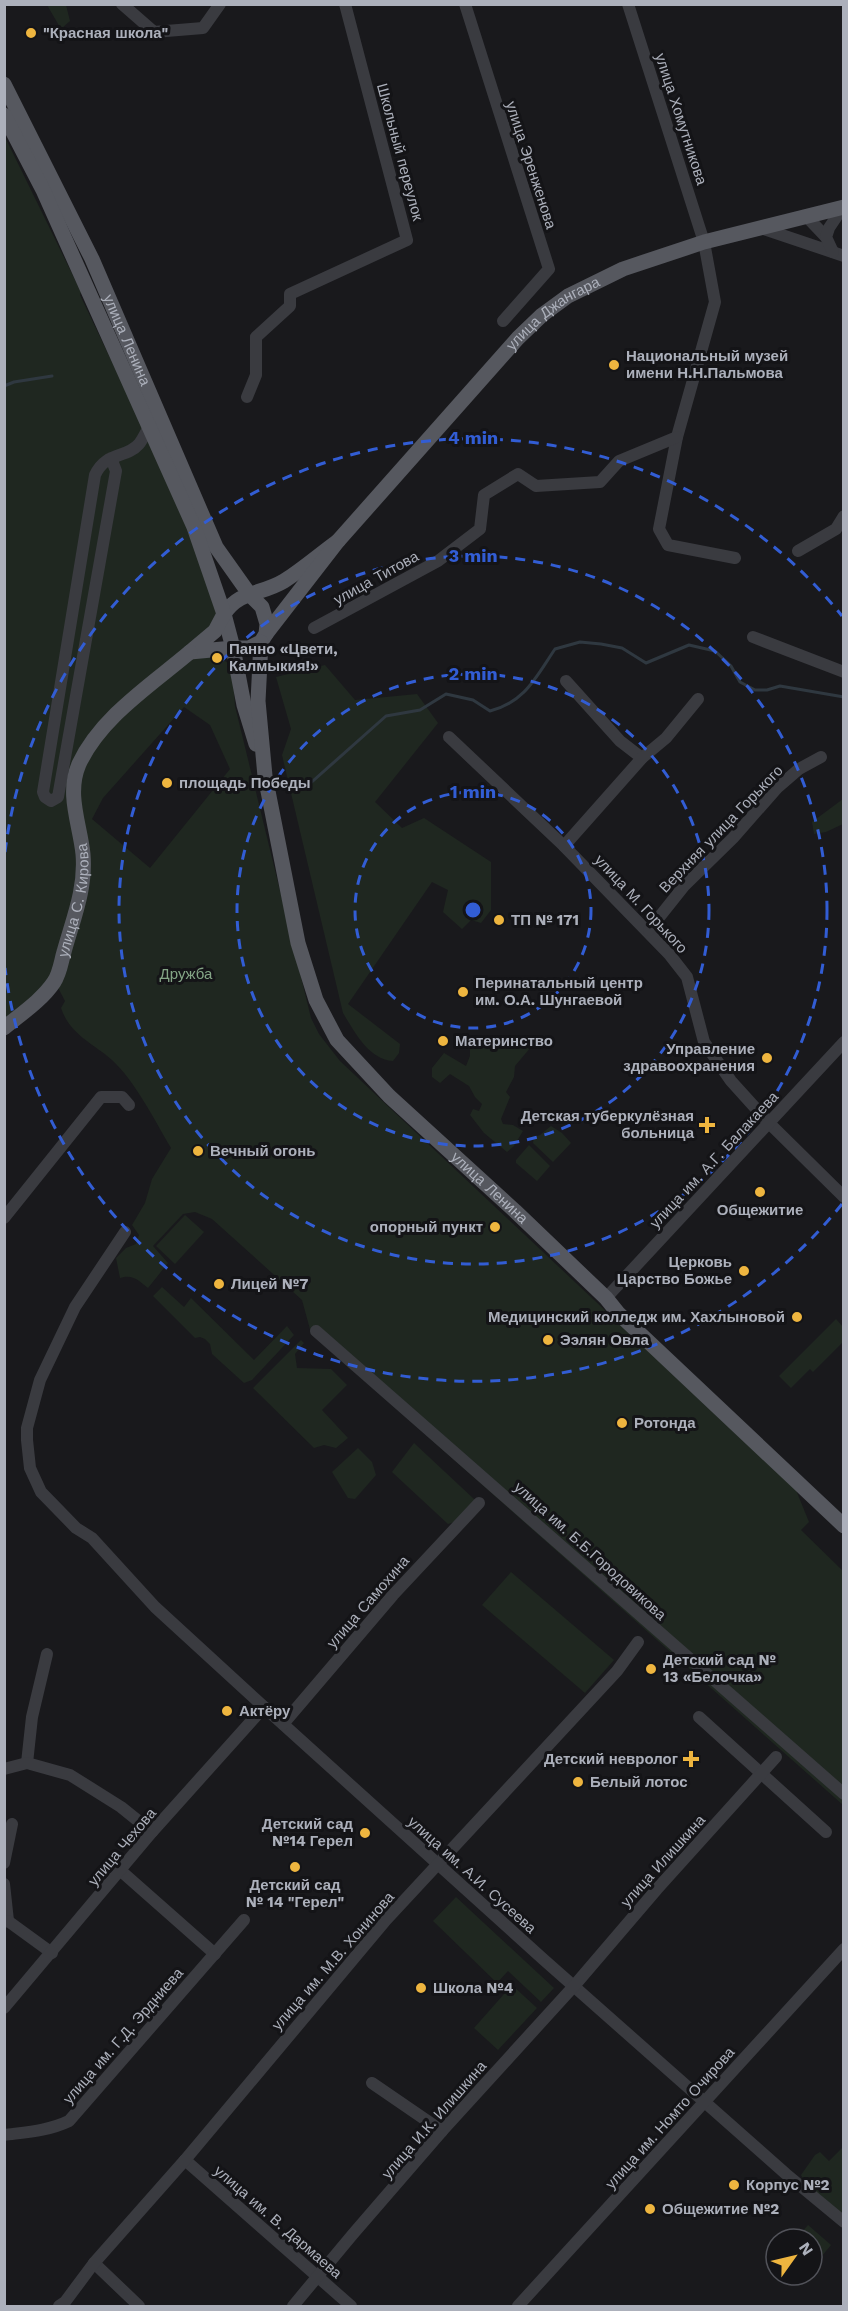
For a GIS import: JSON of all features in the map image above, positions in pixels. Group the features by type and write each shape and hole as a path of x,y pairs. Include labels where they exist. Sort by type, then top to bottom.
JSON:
{"main road":[{"name":"улица Ленина","path":"4,84 92,259 216,547 250,595"},
{"name":"улица Ленина","path":"4,115 43,190 194,527 224,614"},
{"name":"улица Джангара","path":"263,638 338,541 518,338 542,315 568,296 623,269 704,242 843,207"},
{"name":"улица Джангара","path":"250,595 284,581 338,541"},
{"path":"190,652 249,648 263,638 267,624 262,607 250,595 235,600 224,614 233,648"},
{"name":"улица С. Кирова","path":"4,1028 43,995 54,981 81,896 83,854 73,795 78,766 91,743 115,715 214,631 224,614"},
{"name":"улица Ленина","path":"263,638 258,701 265,776"},
{"name":"улица Ленина","path":"233,648 244,705 265,776 298,943 316,1000 337,1040 389,1096 515,1211 606,1298 618,1313 843,1526"}],"street":[{"path":"122,4 154,32 203,28 220,4"},
{"name":"Школьный переулок","path":"247,397 256,375 256,337 290,306 290,294 407,240 345,4"},
{"name":"улица Эренженова","path":"465,4 549,269 503,321"},
{"name":"улица Хомутникова","path":"628,4 704,242"},
{"path":"826,237 828,228 843,207"},
{"path":"807,217 838,254"},
{"path":"761,228 838,254"},
{"path":"704,242 715,302 677,437 659,529 668,545 735,558"},
{"path":"111,458 116,471 58,797 51,801 45,797 43,792 94,475 100,464 111,458 138,446 149,427"},
{"name":"улица Титова","path":"314,628 438,561 480,529 484,495 518,474 536,486 600,482 619,461 677,437"},
{"path":"798,551 836,529 843,516"},
{"path":"753,637 843,672"},
{"path":"566,681 620,741 642,758"},
{"path":"564,846 642,758 666,738 698,699"},
{"name":"улица М. Горького","path":"449,737 649,930 687,977 704,1042 731,1081 769,1124 843,1197"},
{"name":"Верхняя улица Горького","path":"649,930 684,886 733,838 777,788 799,769 821,757"},
{"name":"улица им. А.Г. Балакаева","path":"606,1298 843,1042"},
{"path":"4,1218 101,1097 122,1097 129,1105"},
{"name":"улица им. А.И. Сусеева","path":"124,1232 75,1307 47,1364 34,1399 27,1428 27,1451 33,1476 48,1501 76,1528 92,1538 155,1606 264,1707 574,1986 843,2222"},
{"name":"улица им. Б.Б.Городовикова","path":"316,1331 843,1794"},
{"name":"улица Самохина","path":"283,1724 393,1595 479,1503"},
{"name":"улица им. М.В. Хонинова","path":"59,2307 93,2263 185,2160 386,1920 617,1671 638,1642"},
{"path":"27,1763 32,1717 47,1654"},
{"name":"улица Чехова","path":"4,2008 152,1832 264,1707"},
{"path":"699,1717 826,1832"},
{"name":"улица Илишкина","path":"574,1986 657,1889 776,1757"},
{"path":"4,1769 27,1763 70,1775 121,1807 152,1832"},
{"path":"4,1863 12,1824"},
{"path":"121,1871 215,1954"},
{"path":"4,1884 6,1922 52,1953"},
{"name":"улица им. Г.Д. Эрдниева","path":"4,2135 40,2131 69,2121 244,1920"},
{"name":"улица им. Номто Очирова","path":"518,2307 843,1949"},
{"name":"улица И.К. Илишкина","path":"293,2307 442,2131 574,1986"},
{"path":"372,2082 442,2131"},
{"name":"улица им. В. Дармаева","path":"185,2160 351,2307"},
{"path":"93,2263 139,2307"}],"green space":[{"path":"47,5 66,5 70,21 61,29"},
{"name":"Дружба","path":"4,135 81,292 80,295 187,519 219,614 193,655 214,653 232,666 235,706 311,1018 319,1034 340,1061 796,1490 809,1522 801,1530 843,1571 843,1805 311,1333 302,1300 212,1219 195,1212 183,1214 153,1246 168,1263 148,1288 132,1277 120,1278 116,1258 126,1248 136,1244 139,1235 132,1225 145,1203 152,1179 171,1148 129,1079 112,1060 70,1025 61,1008 65,1001 55,982 5,1021","holes":["184,707 210,725 230,769 150,868 92,819 103,798"]},
{"path":"325,665 355,700 417,694 438,723 375,802 402,828 424,818 491,862 491,910 481,923 471,920 462,929 443,912 448,890 432,882 348,1004 400,1044 399,1053 393,1061 377,1056 370,1050 357,1036 343,1013 282,755 291,729 276,677"},
{"path":"843,799 843,824 826,832 814,834 812,822"},
{"path":"512,1035 531,1047 515,1066 514,1077 506,1092 510,1097 501,1119 503,1124 513,1125 523,1131 514,1146 507,1152 484,1133 470,1115 473,1109 479,1111 482,1104 469,1086 450,1074 440,1083 432,1077 432,1068 444,1053 466,1066 470,1056 470,1044 476,1039 488,1042 496,1049"},
{"path":"551,1126 571,1143 553,1162 533,1143 534,1137"},
{"path":"529,1145 550,1166 537,1181 516,1163"},
{"path":"185,1215 204,1232 175,1264 156,1246"},
{"path":"162,1287 184,1307 191,1298 254,1360 287,1326 294,1335 252,1380 244,1383 212,1354 210,1344 205,1339 195,1338 153,1296"},
{"path":"836,1319 843,1327 843,1342 813,1372 810,1369 791,1388 779,1376"},
{"path":"301,1340 304,1343 295,1354 297,1368 331,1369 347,1385 322,1410 348,1438 336,1448 324,1445 314,1448 253,1388"},
{"path":"414,1443 475,1500 455,1522 448,1524 392,1472"},
{"path":"358,1448 372,1462 376,1475 355,1499 348,1498 332,1472"},
{"path":"511,1572 614,1660 585,1693 482,1605"},
{"path":"456,1897 554,1988 541,2002 508,1971 497,1983 433,1921"},
{"path":"512,1985 537,2008 498,2050 474,2028"},
{"path":"842,2148 843,2216 805,2183 801,2175 815,2155 820,2152 829,2161"},
{"path":"824,2239 831,2245 824,2253"}],"waterway":[{"path":"4,386 14,382 52,376"},
{"path":"305,788 386,716 420,710 446,694 473,700 490,711 502,707 521,695 555,649 580,642 622,648 646,663 689,645 715,651 731,666 740,682 755,690 767,690 780,686 844,697"}],"place":[{"name":"\"Красная школа\"","path":"31,33"},
{"name":"Национальный музей имени Н.Н.Пальмова","path":"614,365"},
{"name":"Панно «Цвети, Калмыкия!»","path":"217,658"},
{"name":"площадь Победы","path":"167,783"},
{"name":"ТП № 171","path":"499,920"},
{"name":"Перинатальный центр им. О.А. Шунгаевой","path":"463,992"},
{"name":"Материнство","path":"443,1041"},
{"name":"Управление здравоохранения","path":"767,1058"},
{"name":"Детская туберкулёзная больница","path":"707,1125"},
{"name":"Вечный огонь","path":"198,1151"},
{"name":"Общежитие","path":"760,1192"},
{"name":"опорный пункт","path":"495,1227"},
{"name":"Церковь Царство Божье","path":"744,1271"},
{"name":"Лицей №7","path":"219,1284"},
{"name":"Медицинский колледж им. Хахлыновой","path":"797,1317"},
{"name":"Ээлян Овла","path":"548,1340"},
{"name":"Ротонда","path":"622,1423"},
{"name":"Детский сад № 13 «Белочка»","path":"651,1669"},
{"name":"Актёру","path":"227,1711"},
{"name":"Детский невролог","path":"691,1759"},
{"name":"Белый лотос","path":"578,1782"},
{"name":"Детский сад №14 Герел","path":"365,1833"},
{"name":"Детский сад № 14 \"Герел\"","path":"295,1867"},
{"name":"Школа №4","path":"421,1988"},
{"name":"Корпус №2","path":"734,2185"},
{"name":"Общежитие №2","path":"650,2209"}]}
